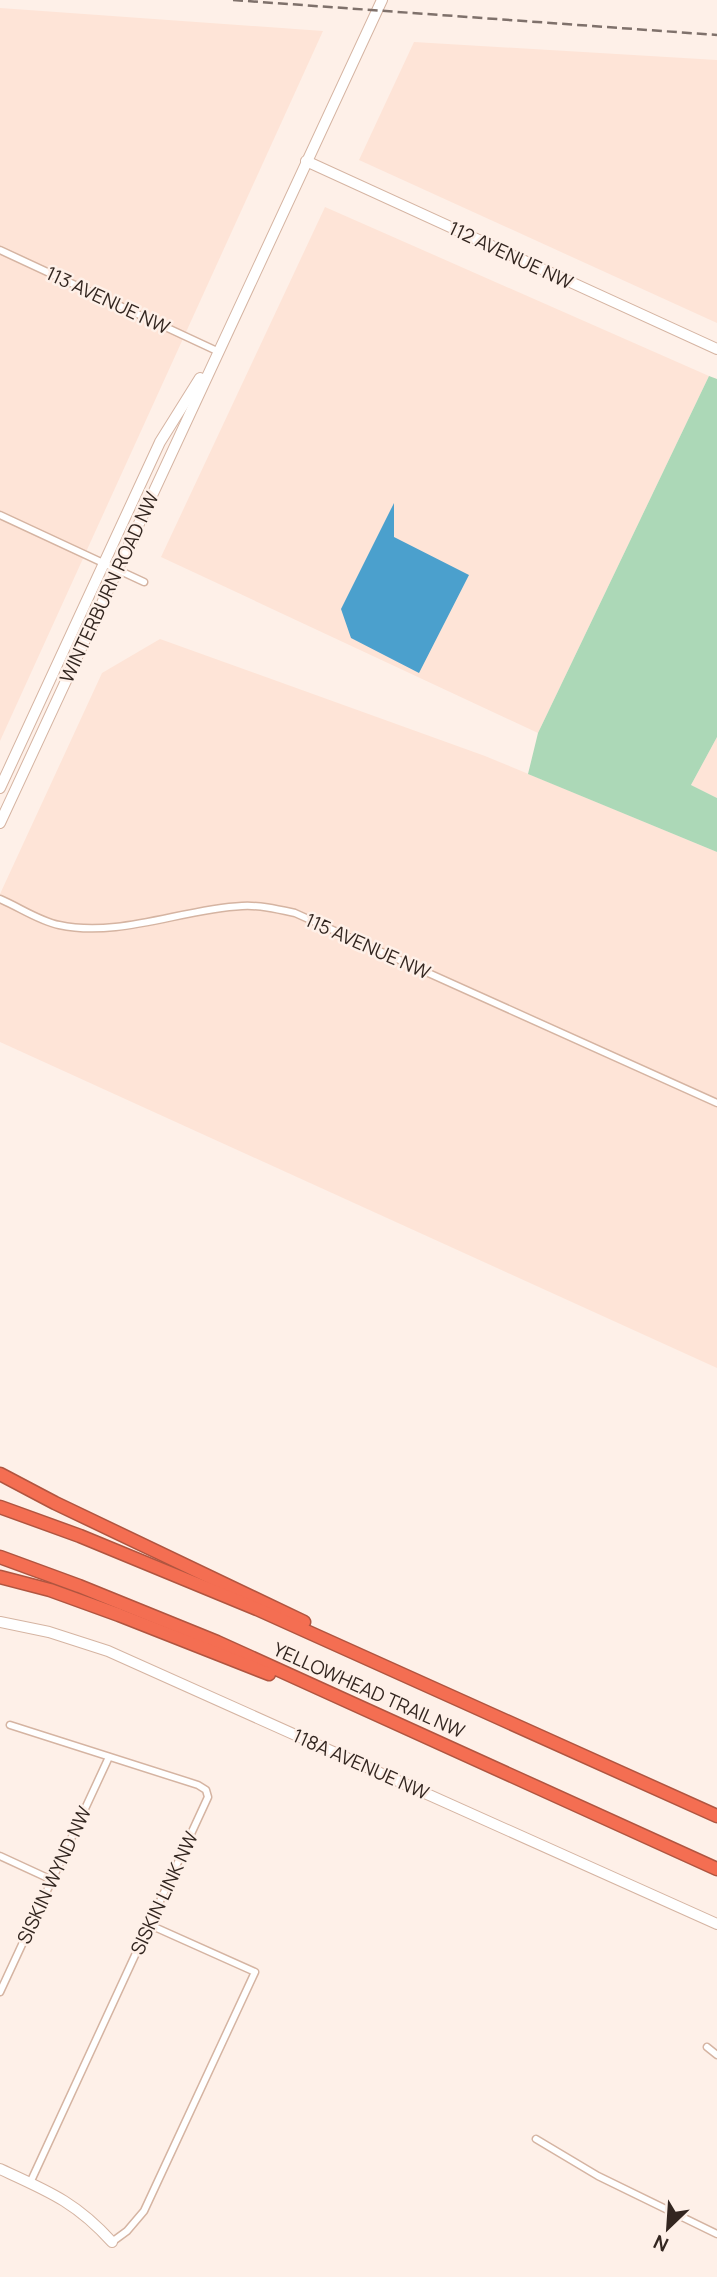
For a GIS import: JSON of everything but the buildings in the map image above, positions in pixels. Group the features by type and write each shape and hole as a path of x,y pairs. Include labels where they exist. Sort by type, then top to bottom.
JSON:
{"highway":[{"path":"0,1474 55,1503 286,1612 362,1655"},
{"name":"YELLOWHEAD TRAIL NW","path":"0,1507 173,1574 362,1655 717,1816"},
{"name":"YELLOWHEAD TRAIL NW","path":"0,1557 217,1642 717,1869"},
{"path":"0,1577 50,1590 119,1615 409,1729"}],"main road":[{"name":"WINTERBURN ROAD NW","path":"0,823 382,0"},
{"name":"112 AVENUE NW","path":"306,161 717,349"},
{"name":"WINTERBURN ROAD NW","path":"0,788 160,442 217,351"},
{"name":"118A AVENUE NW","path":"0,1622 49,1632 108,1651 717,1924"},
{"path":"0,2169 78,2208 112,2242"}],"street":[{"name":"113 AVENUE NW","path":"0,250 217,351"},
{"path":"0,514 144,582"},
{"name":"115 AVENUE NW","path":"0,899 55,924 77,927 148,923 241,906 268,906 295,914 717,1103"},
{"name":"SISKIN LINK NW","path":"10,1725 198,1786 207,1793 207,1801 30,2183"},
{"name":"SISKIN WYND NW","path":"0,1992 109,1757"},
{"path":"0,1856 52,1880"},
{"path":"112,2242 127,2231 144,2211 255,1972 150,1925"},
{"path":"707,2048 717,2055"},
{"path":"536,2139 598,2176 717,2234"}],"shaded area":[{"path":"0,8 323,31 0,741"},
{"path":"414,42 717,60 717,323 359,160"},
{"path":"325,207 709,376 538,733 161,557"},
{"path":"160,639 485,756 717,852 717,1368 0,1042 0,894 102,673"},
{"path":"717,737 717,798 691,785"}],"green space":[{"path":"709,376 717,379 717,737 691,785 717,798 717,852 528,774 538,733"}],"water":[{"path":"394,503 394,537 469,575 419,673 351,638 341,609"}],"railway":[{"path":"233,0 717,35"}]}
